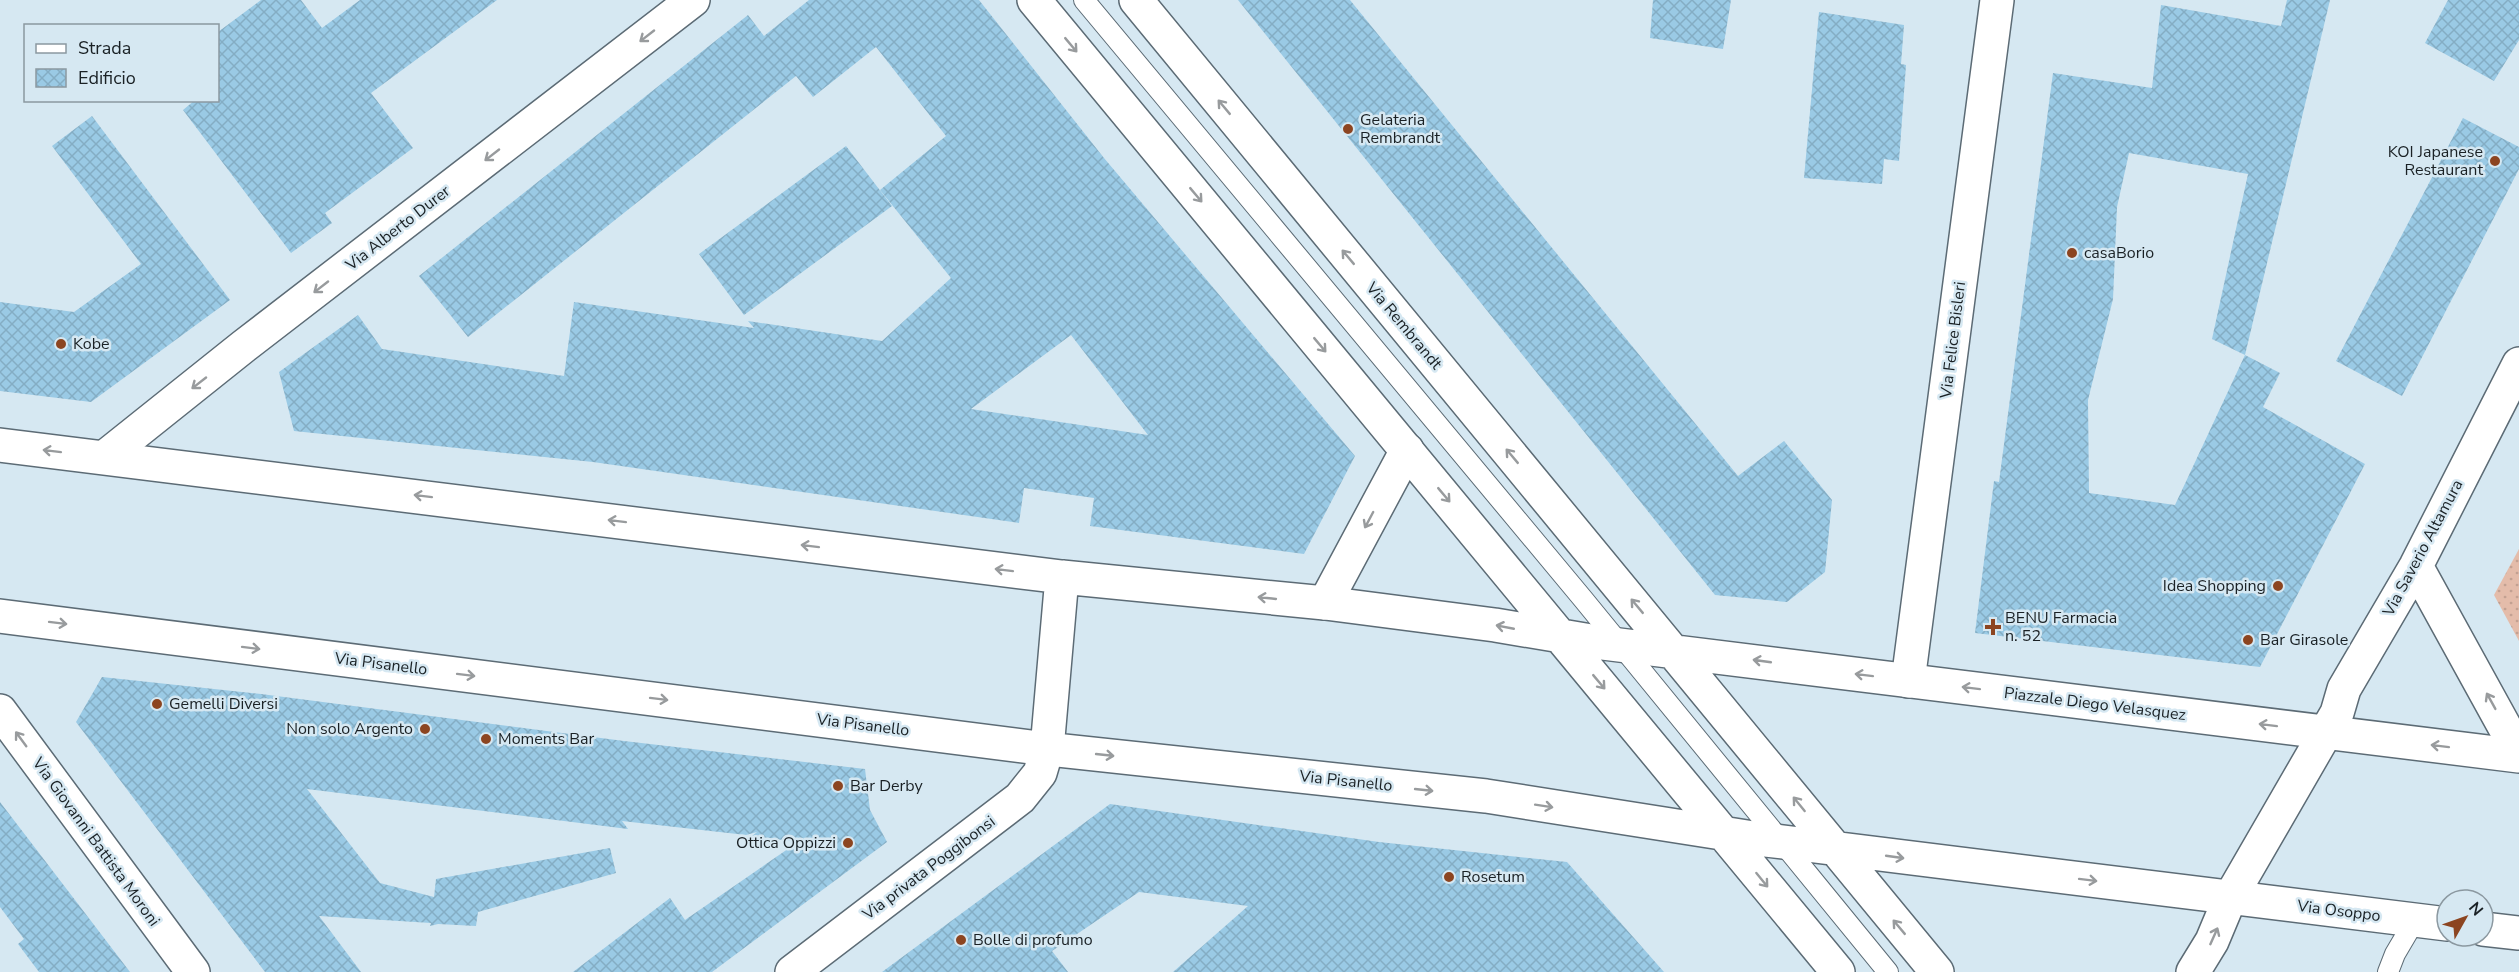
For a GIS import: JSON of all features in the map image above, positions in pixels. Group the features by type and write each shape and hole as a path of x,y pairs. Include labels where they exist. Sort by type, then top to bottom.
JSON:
{"street":[{"name":"Via Alberto Durer","path":"105,457 693,0"},
{"path":"1034,0 1838,972"},
{"name":"Via Rembrandt","path":"1136,0 1674,651"},
{"name":"Via Felice Bisleri","path":"1908,681 1997,0"},
{"name":"Via Saverio Altamura","path":"2326,732 2337,713 2344,689 2416,566 2519,364"},
{"path":"0,445 1062,578 1325,603 1495,625 1562,638"},
{"path":"1325,603 1407,450"},
{"path":"2416,566 2519,754"},
{"name":"Via privata Poggibonsi","path":"792,972 1020,798 1040,773 1047,749 1062,578"},
{"name":"Via Pisanello","path":"0,616 1047,749 1486,796 1726,835"},
{"name":"Piazzale Diego Velasquez","path":"1562,638 2326,732"},
{"path":"1674,651 1937,972"},
{"name":"Via Giovanni Battista Moroni","path":"0,711 193,972"},
{"path":"2193,972 2212,941 2230,898 2326,732 2519,754"},
{"path":"1726,835 2230,898"},
{"name":"Via Osoppo","path":"2230,898 2435,922"},
{"path":"2495,930 2519,933"}],"lane":[{"path":"1083,0 1576,590 1888,972"},
{"path":"2388,972 2395,954 2415,920"}],"shaded area":[{"path":"2519,549 2519,641 2494,595"}],"building":[{"path":"261,0 301,0 322,28 360,0 497,0 371,93 413,148 325,213 332,223 291,253 183,110 193,102 219,102 219,31"},
{"path":"809,0 979,0 1104,158 1355,456 1304,554 1090,526 1094,498 1024,488 1019,523 593,462 294,431 279,372 358,315 382,349 564,376 574,302 754,328 748,321 882,341 951,278 880,190 946,136 876,47 813,97 796,76 468,337 419,276 748,15 764,36","holes":["1071,335 1148,435 971,409"]},
{"path":"1238,0 1350,0 1738,476 1784,441 1832,500 1825,572 1787,602 1715,595"},
{"path":"1653,0 1731,0 1723,49 1650,38"},
{"path":"2287,0 2330,0 2245,355 2280,373 2263,407 2365,464 2260,667 1975,633 1994,481 1999,482 2053,73 2152,88 2161,5 2281,26","holes":["2129,153 2248,174 2212,339 2245,355 2175,505 2089,493 2088,400 2113,299 2117,207"]},
{"path":"2448,0 2519,0 2519,40 2494,81 2425,43"},
{"path":"1819,12 1904,25 1901,64 1906,65 1899,161 1884,159 1882,184 1804,178"},
{"path":"92,116 230,300 91,402 0,391 0,302 74,312 141,264 52,146"},
{"path":"2463,118 2519,147 2519,169 2402,396 2336,361"},
{"path":"846,146 892,206 744,315 699,254"},
{"path":"102,677 261,694 624,741 865,769 870,810 887,842 712,972 573,972 670,898 685,920 798,842 752,836 757,832 746,835 622,821 628,829 307,789 380,883 434,897 436,879 610,848 616,873 478,912 476,926 438,924 430,926 431,923 319,916 361,972 265,972 76,722"},
{"path":"0,802 130,972 39,972 18,944 24,939 0,907"},
{"path":"1110,804 1379,842 1567,862 1664,972 1173,972 1248,906 1139,892 1052,951 1068,972 882,972"}],"place":[{"name":"Gelateria Rembrandt","path":"1348,129"},
{"name":"KOI Japanese Restaurant","path":"2495,161"},
{"name":"casaBorio","path":"2072,253"},
{"name":"Kobe","path":"61,344"},
{"name":"Idea Shopping","path":"2278,586"},
{"name":"BENU Farmacia n. 52","path":"1993,627"},
{"name":"Bar Girasole","path":"2248,640"},
{"name":"Gemelli Diversi","path":"157,704"},
{"name":"Non solo Argento","path":"425,729"},
{"name":"Moments Bar","path":"486,739"},
{"name":"Bar Derby","path":"838,786"},
{"name":"Ottica Oppizzi","path":"848,843"},
{"name":"Rosetum","path":"1449,877"},
{"name":"Bolle di profumo","path":"961,940"}]}
